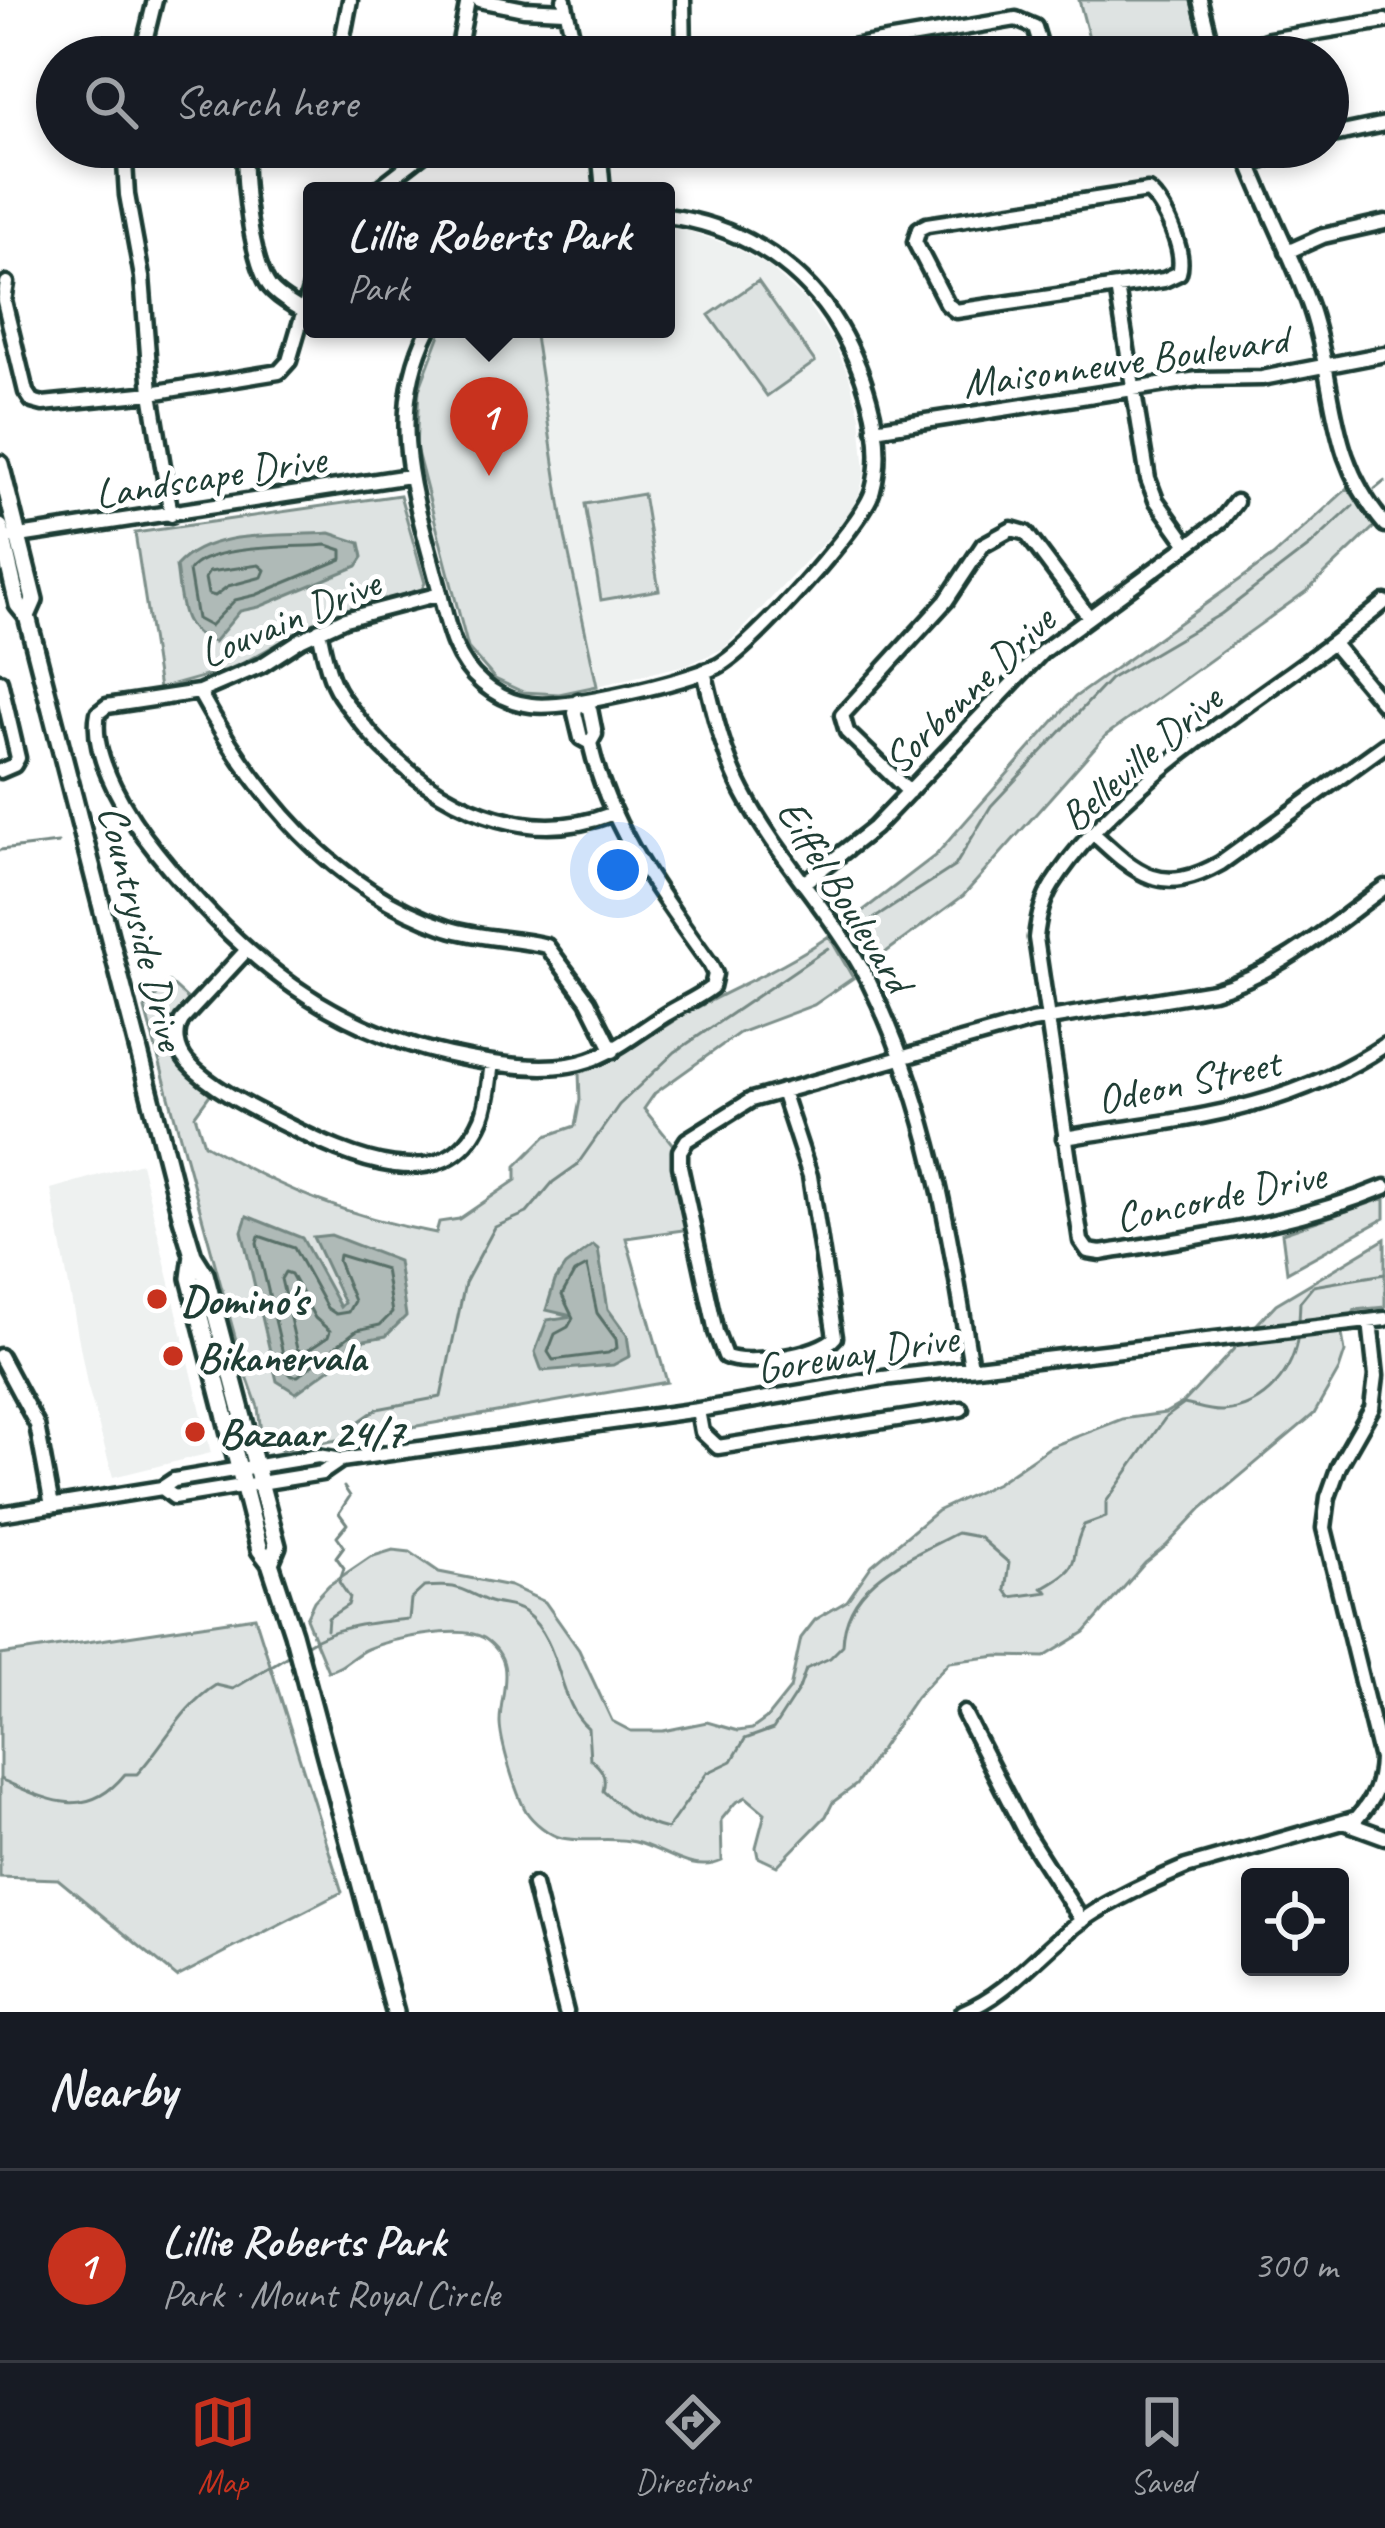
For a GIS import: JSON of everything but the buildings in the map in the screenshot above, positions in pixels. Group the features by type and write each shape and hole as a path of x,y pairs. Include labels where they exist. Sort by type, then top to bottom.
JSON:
{"main road":[{"name":"Countryside Drive","path":"0,464 6,535 34,600 27,616 193,1255 190,1278 250,1476 277,1546 270,1563 395,2012"}],"street":[{"path":"146,36 155,0"},
{"path":"343,36 350,0"},
{"path":"461,36 468,0"},
{"path":"479,0 524,9 564,5 572,36"},
{"path":"683,0 684,36"},
{"path":"1200,0 1210,36"},
{"path":"916,36 1016,19 1036,27 1038,36"},
{"path":"1293,36 1385,21"},
{"path":"1349,132 1385,124"},
{"path":"126,168 139,248 151,393 171,515"},
{"path":"242,168 266,280 278,296 301,310"},
{"path":"1251,168 1313,314 1340,447 1357,486 1385,525"},
{"path":"1148,191 1157,199 1182,266 1171,278 1117,287 956,311 947,304 915,235 927,225 1148,191"},
{"path":"425,338 406,400 409,476 454,646 479,681 523,704 557,706 704,671 736,653 857,523 874,487 874,429 851,351 830,312 806,284 748,240 705,223 675,218"},
{"path":"1287,252 1323,236 1385,222"},
{"path":"7,283 4,301 26,392 32,401 43,404 151,393 279,372 289,361 303,305"},
{"path":"1117,287 1152,490 1188,545"},
{"name":"Maisonneuve Boulevard","path":"874,429 1198,379 1246,380 1385,354"},
{"name":"Landscape Drive","path":"6,535 171,515 409,476"},
{"name":"Sorbonne Drive","path":"806,882 864,838 1030,662 1221,521 1236,502"},
{"path":"909,792 843,727 842,715 946,601 983,545 1012,529 1026,533 1089,617"},
{"name":"Louvain Drive","path":"440,594 319,630 262,664 199,692 107,706 98,713 96,728 111,782 137,827 205,913 245,952 302,994 363,1026 416,1046 492,1064 569,1065 614,1051 706,992 715,974 639,865 611,814 590,743 595,734 590,711 578,701"},
{"name":"Belleville Drive","path":"1047,1018 1037,955 1040,910 1053,884 1094,834 1168,766 1385,602"},
{"path":"319,630 342,698 393,760 433,791 486,815 522,823 584,824 611,814"},
{"path":"1334,644 1385,706"},
{"name":"Eiffel Boulevard","path":"704,671 719,734 742,791 851,951 902,1058 941,1184 971,1367"},
{"path":"0,681 18,758 0,771"},
{"path":"199,692 227,744 321,855 384,900 432,922 476,935 547,946 579,986 614,1051"},
{"path":"1094,834 1144,877 1173,880 1197,875 1221,863 1385,745"},
{"path":"782,1091 810,1177 835,1337 822,1349 740,1362 725,1356 716,1332 680,1150 687,1140 727,1112 782,1091 1047,1018 1214,991 1239,982 1285,959 1385,887"},
{"path":"245,952 182,1019 178,1041 190,1065 300,1132 383,1164 410,1168 432,1164 452,1154 474,1132 486,1104 492,1064"},
{"name":"Concorde Drive","path":"1047,1018 1082,1241 1096,1254 1274,1225 1336,1208 1385,1187"},
{"name":"Odeon Street","path":"1064,1138 1264,1104 1327,1080 1385,1045"},
{"name":"Goreway Drive","path":"0,1514 161,1488 174,1480 322,1473 341,1460 698,1410 884,1378 1385,1319"},
{"path":"963,2012 1000,1991 1082,1921 1186,1867 1357,1818 1369,1804 1380,1784 1383,1761 1324,1528 1339,1466 1372,1408 1376,1376 1370,1321"},
{"path":"0,1356 37,1425 52,1506"},
{"path":"698,1410 702,1432 718,1447 961,1409"},
{"path":"964,1713 1025,1832 1082,1921"},
{"path":"1344,1822 1385,1837"},
{"path":"534,1886 566,2012"}],"shaded area":[{"path":"1079,0 1191,0 1199,36 1088,36"},
{"path":"675,229 734,247 768,266 805,300 833,341 849,376 860,416 865,472 845,520 723,649 689,664 597,686 565,536 535,338 675,338"},
{"path":"758,281 815,362 767,396 709,315"},
{"path":"439,338 535,338 565,536 597,686 559,694 523,692 495,679 468,648 416,448 419,390"},
{"path":"1348,488 1374,527 1308,590 1106,735 963,896 871,963 847,923 936,855 1075,697 1273,556"},
{"path":"643,494 659,590 601,600 585,504"},
{"path":"400,495 425,583 422,589 324,618 234,668 159,689 135,533"},
{"path":"829,936 853,978 814,1005 739,1033 655,1093 644,1109 674,1146 673,1169 690,1229 626,1238 667,1382 281,1450 262,1442 258,1407 145,1009 169,982 191,1002 171,1029 178,1061 214,1089 195,1115 204,1144 316,1199 373,1219 436,1233 439,1222 459,1219 516,1180 516,1166 546,1136 575,1126 579,1072 622,1054"},
{"path":"141,1163 211,1453 113,1477 87,1384 51,1189"},
{"path":"1385,1198 1385,1218 1287,1272 1282,1233"},
{"path":"1385,1239 1385,1307 1355,1310 1342,1334 1345,1352 1339,1370 1314,1414 1202,1508 1145,1563 1085,1632 1044,1657 949,1662 916,1697 856,1785 833,1802 826,1816 777,1866 758,1857 765,1813 746,1797 721,1820 722,1861 711,1864 689,1863 635,1842 552,1834 526,1811 509,1767 500,1722 504,1667 495,1647 474,1634 426,1634 367,1649 328,1671 306,1618 329,1585 370,1557 393,1550 410,1552 439,1572 510,1586 545,1602 579,1650 612,1721 631,1731 663,1731 707,1722 738,1731 752,1729 790,1689 801,1638 815,1620 847,1601 872,1565 937,1511 997,1483 1050,1447 1122,1419 1165,1413 1184,1402 1276,1304"},
{"path":"255,1617 342,1892 177,1977 58,1879 0,1877 0,1655"}],"water":[{"path":"330,533 360,543 363,557 357,566 240,611 214,642 187,622 176,566 190,554 247,537"},
{"path":"247,1216 302,1238 340,1307 344,1303 313,1237 331,1235 398,1261 406,1316 386,1336 364,1340 296,1393 277,1381 242,1231"},
{"path":"593,1245 598,1249 608,1309 627,1335 630,1356 613,1365 542,1371 535,1352 547,1320 572,1316 546,1310 555,1281 565,1266"}],"waterway":[{"path":"1375,489 1385,481"},
{"path":"855,931 955,866 991,806 1110,679 1221,614 1353,506"},
{"path":"0,850 58,843"},
{"path":"357,1423 377,1409 441,1397 465,1283 495,1227 527,1213 553,1182 577,1165 619,1105 675,1052 828,948"},
{"path":"1299,1322 1300,1302 1313,1286 1385,1274"},
{"path":"304,1646 341,1629 409,1619 411,1599 424,1587 457,1588 520,1609 546,1639 570,1703 588,1728 590,1759 602,1773 603,1791 632,1815 667,1829 707,1773 732,1761 745,1739 773,1729 806,1669 830,1658 843,1645 855,1604 883,1575 957,1533 979,1537 1009,1563 1005,1590 1010,1597 1048,1592 1042,1588 1071,1567 1084,1525 1106,1517 1106,1502 1166,1417 1184,1404 1223,1411 1252,1403 1284,1373 1298,1332"},
{"path":"327,1630 328,1618 348,1605 350,1598 339,1582 344,1568 336,1557 344,1546 337,1536 347,1524 339,1513 350,1496 344,1487"},
{"path":"0,1779 50,1799 81,1802 96,1798 125,1774 137,1774 183,1715 216,1685 233,1689 291,1654"}],"place":[{"name":"Lillie Roberts Park","path":"489,476"},
{"name":"Domino's","path":"157,1299"},
{"name":"Bikanervala","path":"173,1356"},
{"name":"Bazaar 24/7","path":"195,1432"}]}
